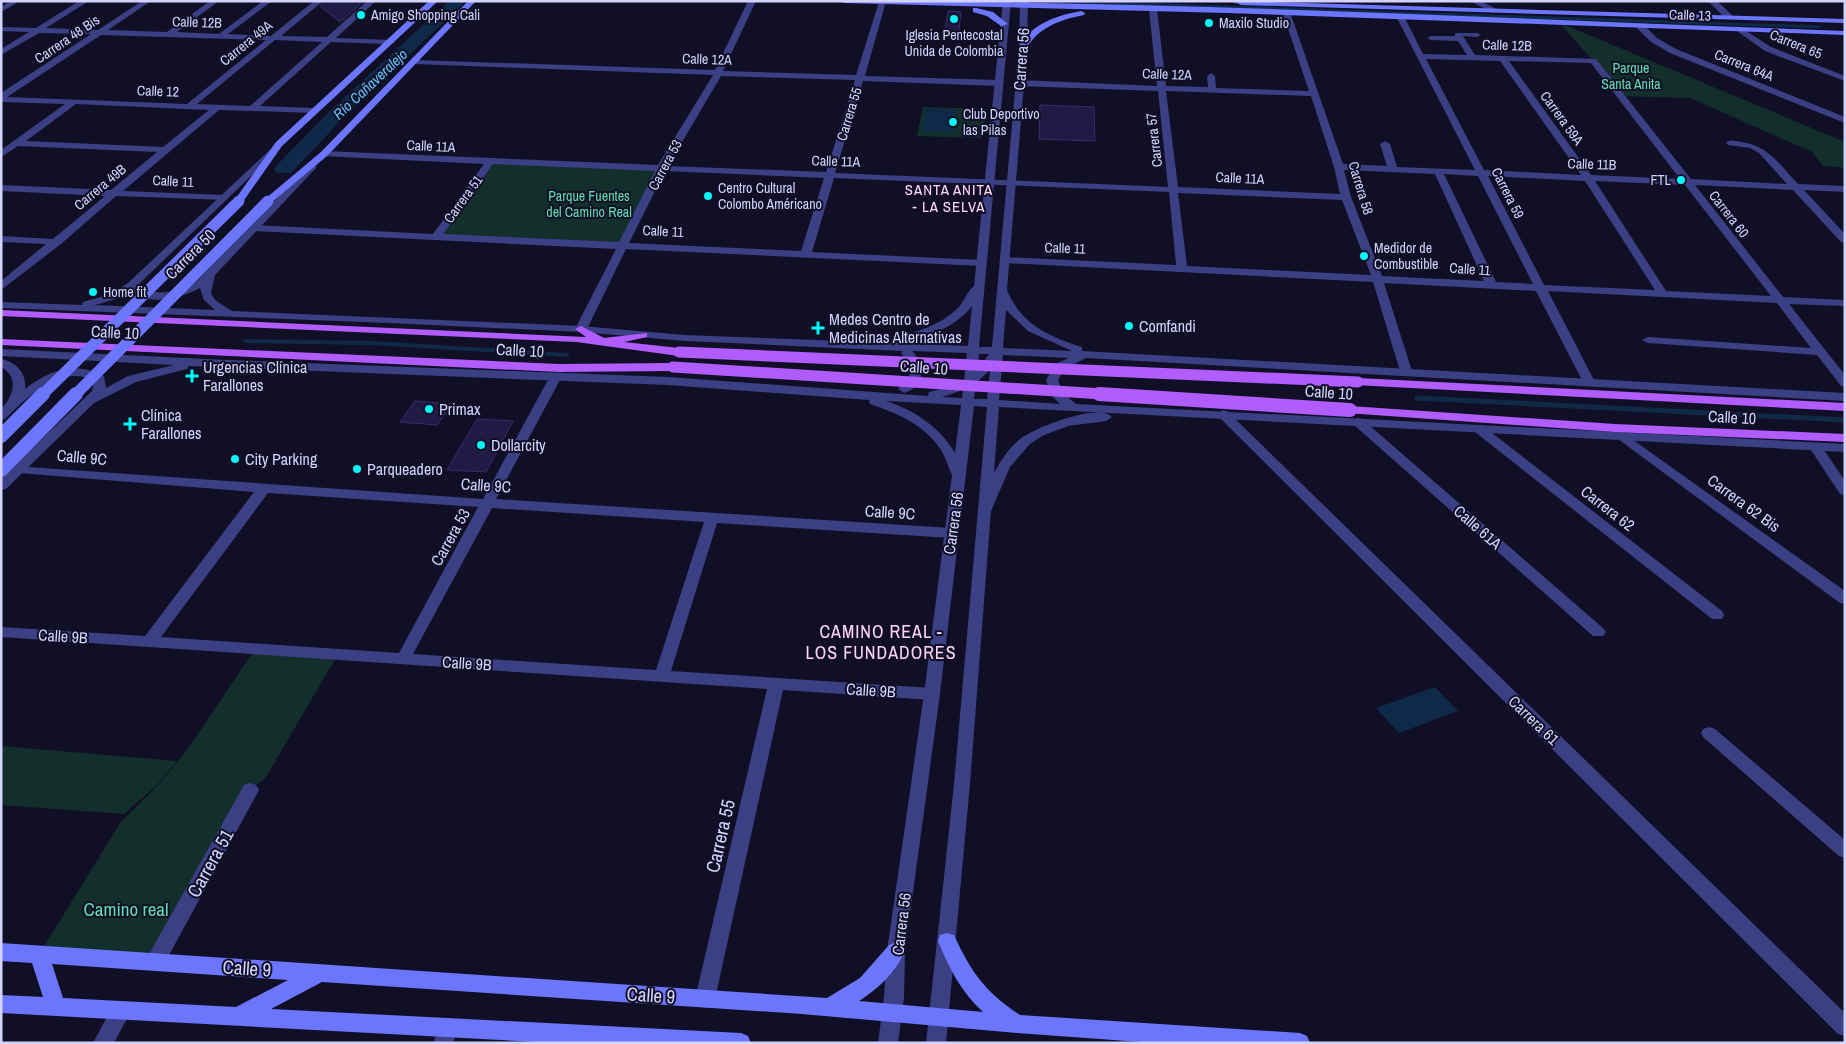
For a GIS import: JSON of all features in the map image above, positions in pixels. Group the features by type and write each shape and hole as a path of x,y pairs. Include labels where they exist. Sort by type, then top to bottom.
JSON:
{"main road":[{"name":"Carrera 50","path":"1,436 239,201 279,144 434,1"},
{"name":"Carrera 50","path":"1,470 268,200 324,154 472,1"},
{"name":"Calle 13","path":"844,1 948,5 1024,4 1108,9 1845,32"},
{"name":"Calle 13","path":"1199,1 1319,3 1845,21"},
{"path":"948,5 979,11 1004,24"},
{"path":"1023,47 1035,31 1052,21 1076,14 1108,9"},
{"name":"Calle 10","path":"1,313 602,342 679,352 1843,402"},
{"path":"581,330 602,342 643,335"},
{"name":"Calle 10","path":"1,342 358,364"},
{"name":"Calle 10","path":"557,373 673,367 1350,410 1445,422 1845,438"},
{"path":"1392,371 1397,384"},
{"path":"946,941 956,966 971,989 992,1009 1017,1024"},
{"path":"826,1008 848,999 867,986 884,970 896,951"},
{"name":"Calle 9","path":"1,952 705,999 1017,1024 1300,1043"},
{"path":"39,954 56,1008"},
{"path":"239,1016 320,973"},
{"path":"1,1004 239,1016 446,1035 741,1043"}],"street":[{"path":"1,10 16,1"},
{"path":"1,53 85,1"},
{"name":"Carrera 48 Bis","path":"1,98 146,1"},
{"path":"168,34 215,1"},
{"path":"221,36 268,1"},
{"name":"Carrera 49A","path":"189,106 319,1"},
{"path":"252,108 372,1"},
{"name":"Carrera 53","path":"581,330 662,167 718,73 752,1"},
{"path":"1474,1 1496,10"},
{"path":"1712,1 1729,17"},
{"name":"Carrera 55","path":"806,253 884,2"},
{"name":"Carrera 56","path":"982,379 973,349 1007,4"},
{"name":"Carrera 56","path":"982,379 997,350 1023,47 1024,4"},
{"name":"Carrera 57","path":"1153,9 1182,268"},
{"name":"Carrera 58","path":"1287,14 1339,167 1346,197 1377,277 1406,372"},
{"name":"Carrera 59","path":"1401,18 1589,382"},
{"name":"Carrera 64A","path":"1640,26 1654,40 1673,51 1845,120"},
{"name":"Calle 12B","path":"1,29 391,42"},
{"name":"Carrera 65","path":"1740,29 1768,49 1845,79"},
{"path":"1473,58 1458,35 1477,35"},
{"path":"1430,38 1460,39"},
{"name":"Calle 12B","path":"1421,56 1593,61"},
{"name":"Carrera 59A","path":"1503,58 1588,178 1663,295"},
{"name":"Carrera 60","path":"1593,61 1845,382"},
{"name":"Calle 12A","path":"414,62 999,83"},
{"path":"1211,76 1212,90"},
{"name":"Calle 12A","path":"1019,83 1314,94"},
{"name":"Calle 12","path":"1,98 313,111"},
{"path":"1,154 74,102"},
{"name":"Carrera 49B","path":"1,287 217,107"},
{"path":"16,143 166,150"},
{"path":"1731,143 1752,146 1762,152 1845,240"},
{"name":"Carrera 50","path":"279,144 142,275 135,283 136,291 153,296 187,291 210,275 252,228 324,154"},
{"path":"1384,144 1394,169"},
{"name":"Calle 11A","path":"324,154 1346,197"},
{"name":"Carrera 51","path":"436,236 490,162"},
{"name":"Calle 11B","path":"1339,167 1845,189"},
{"path":"1438,171 1492,286"},
{"name":"Calle 11","path":"1,188 224,198"},
{"name":"Calle 11","path":"252,228 982,262"},
{"path":"1,239 56,242"},
{"name":"Calle 11","path":"1004,260 1377,277 1541,289 1845,303"},
{"path":"62,306 82,304 112,296 132,285 142,275"},
{"path":"210,275 204,289 209,301 221,309 246,315"},
{"path":"858,344 913,338 934,329 966,309 973,297 980,277"},
{"path":"1001,286 1004,299 1012,312 1043,336 1088,352 1113,356"},
{"name":"Calle 10","path":"1,305 62,306 1113,356 1589,382 1843,402"},
{"path":"1648,340 1821,352"},
{"path":"885,397 900,392 911,385 917,377 918,368 914,359 905,352 891,346"},
{"path":"915,347 952,361 1016,396 1053,406"},
{"name":"Calle 10","path":"1,352 227,364 358,364 557,373 847,395 1358,422 1445,422 1479,429 1845,448"},
{"path":"907,398 947,392 982,379 1018,361 1055,353"},
{"path":"1073,408 1057,395 1052,380 1059,367 1071,360 1087,355"},
{"path":"1,362 14,369 19,377 20,391 6,411"},
{"path":"81,409 110,390 144,375 184,366 227,364"},
{"path":"1,486 97,393 101,383 96,376 83,372 66,373 47,379 32,387 6,411"},
{"name":"Carrera 53","path":"403,659 557,373"},
{"path":"968,402 982,379"},
{"path":"982,379 991,403"},
{"path":"847,395 890,406 925,426 941,440 952,457 959,485"},
{"name":"Carrera 56","path":"888,1043 896,951 932,694 968,402"},
{"name":"Carrera 56","path":"936,1043 954,871 991,403"},
{"path":"983,518 1008,460 1018,448 1037,434 1054,427 1090,418 1167,413"},
{"name":"Carrera 61","path":"1223,414 1845,1027"},
{"name":"Calle 61A","path":"1358,422 1598,632"},
{"name":"Carrera 62","path":"1479,429 1716,615"},
{"name":"Carrera 62 Bis","path":"1622,436 1845,599"},
{"path":"1815,447 1845,491"},
{"name":"Calle 9C","path":"19,469 264,489 489,502 951,534"},
{"path":"150,641 264,489"},
{"path":"662,676 712,518"},
{"name":"Calle 9B","path":"1,632 932,694"},
{"name":"Carrera 55","path":"705,999 776,684"},
{"path":"1709,733 1845,851"},
{"name":"Carrera 51","path":"155,962 250,790"},
{"path":"103,1043 121,1011"}],"green space":[{"name":"Parque Santa Anita","path":"1560,23 1845,142 1845,171 1840,167 1823,166 1812,152 1690,98 1619,96 1593,61"},
{"name":"Club Deportivo las Pilas","path":"923,107 987,109 983,138 917,136"},
{"name":"Parque Fuentes del Camino Real","path":"490,162 662,167 625,244 436,236"},
{"name":"Camino real","path":"255,649 338,654 266,777 250,790 155,962 39,954 121,822 161,782 190,746"},
{"path":"1,746 177,761 158,784 124,814 1,805"}],"water":[{"path":"926,109 957,110 954,132 922,131"},
{"path":"1435,687 1458,711 1399,733 1376,708"}],"building":[{"path":"325,1 364,1 340,22 320,6"},
{"name":"Iglesia Pentecostal Unida de Colombia","path":"948,11 961,12 959,31 945,31"},
{"path":"1040,105 1094,107 1095,141 1039,139"},
{"name":"Primax","path":"415,401 452,404 437,425 400,422"},
{"name":"Dollarcity","path":"477,419 513,421 486,472 447,470"}],"waterway":[{"name":"Río Cañaveralejo","path":"284,169 339,112 458,1"},
{"path":"1047,1 1819,27"},
{"path":"245,341 373,343 567,355"},
{"path":"1417,398 1845,420"}],"place":[{"name":"Amigo Shopping Cali","path":"361,15"},
{"name":"Iglesia Pentecostal Unida de Colombia","path":"954,19"},
{"name":"Maxilo Studio","path":"1209,23"},
{"name":"Club Deportivo las Pilas","path":"953,122"},
{"name":"FTL","path":"1681,180"},
{"name":"Centro Cultural Colombo Américano","path":"708,196"},
{"name":"Medidor de Combustible","path":"1364,256"},
{"name":"Home fit","path":"93,292"},
{"name":"Comfandi","path":"1129,326"},
{"name":"Medes Centro de Medicinas Alternativas","path":"818,328"},
{"name":"Urgencias Clínica Farallones","path":"192,376"},
{"name":"Primax","path":"429,409"},
{"name":"Clínica Farallones","path":"130,424"},
{"name":"Dollarcity","path":"481,445"},
{"name":"City Parking","path":"235,459"},
{"name":"Parqueadero","path":"357,469"}],"district":[{"name":"SANTA ANITA - LA SELVA","path":"949,198"},
{"name":"CAMINO REAL - LOS FUNDADORES","path":"881,641"}]}
